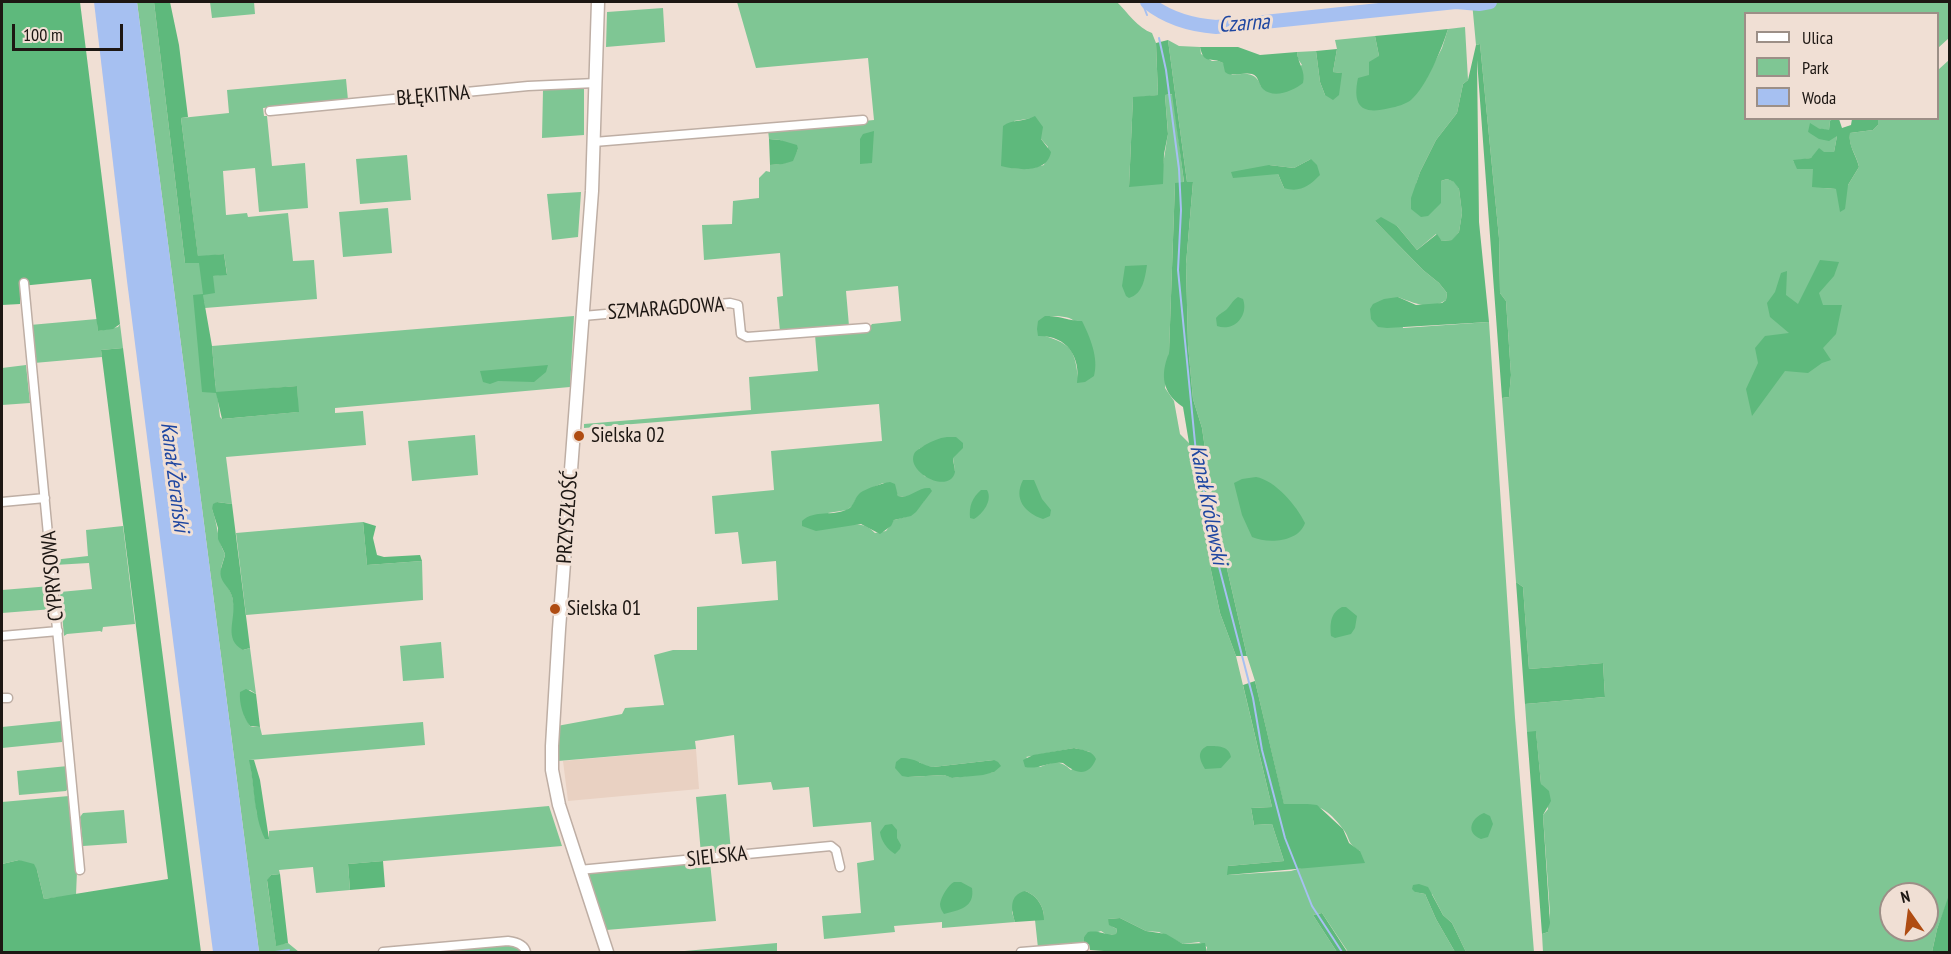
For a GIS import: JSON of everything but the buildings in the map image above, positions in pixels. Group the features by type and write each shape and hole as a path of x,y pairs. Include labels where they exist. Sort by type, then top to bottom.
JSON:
{"street":[{"name":"PRZYSZŁOŚĆ","path":"598,2 592,191 559,629 552,770 557,797 579,870 608,952"},
{"name":"BŁĘKITNA","path":"270,111 528,86 596,83"},
{"path":"594,142 863,120"},
{"name":"CYPRYSOWA","path":"24,283 80,870"},
{"name":"SZMARAGDOWA","path":"583,316 730,303 738,305 741,334 747,338 866,328"},
{"path":"2,502 45,498"},
{"path":"2,636 58,631"},
{"name":"SIELSKA","path":"579,870 831,846 836,850 840,867"},
{"path":"383,952 508,941 518,943 526,952"},
{"path":"1021,952 1084,947"}],"shaded area":[{"path":"696,749 699,789 568,801 563,761"}],"green space":[{"path":"2,2 80,2 120,324 113,329 98,331 91,279 21,286 23,298 20,298 20,304 2,305"},
{"path":"137,2 154,2 185,263 199,262 213,276 227,274 224,254 198,257 181,118 229,113 227,90 346,79 348,100 263,108 264,116 267,116 272,166 305,163 308,208 259,212 255,168 223,171 226,215 247,213 248,217 288,213 293,261 314,260 317,299 205,308 203,295 216,392 212,346 574,316 570,387 335,408 335,413 363,411 366,445 226,457 232,504 217,502 212,509 225,554 221,568 222,576 232,596 243,650 250,648 256,694 250,690 240,696 245,717 250,726 260,727 262,735 423,722 425,745 250,760 257,814 269,838 269,831 549,806 562,846 348,864 350,890 316,893 313,867 279,870 280,874 271,875 267,881 276,945 288,943 299,952 259,952","holes":["297,386 298,412 222,419 217,393"]},
{"path":"154,2 170,2 179,45 188,117 181,118 198,256 224,254 227,275 213,276 215,293 203,295 212,346 216,392 297,386 299,412 222,419 216,393 202,392 193,295 203,294 199,263 185,263"},
{"path":"210,2 254,2 255,14 212,18"},
{"path":"737,2 1117,2 1137,24 1152,33 1156,43 1158,95 1133,98 1129,186 1163,165 1168,133 1165,95 1173,94 1184,183 1175,183 1169,353 1165,388 1174,401 1180,434 1190,444 1208,556 1220,613 1236,656 1272,807 1251,808 1254,825 1272,824 1284,861 1228,866 1228,875 1291,871 1360,851 1351,843 1330,814 1324,810 1303,804 1284,805 1247,656 1214,512 1202,428 1193,399 1188,345 1186,264 1193,182 1187,182 1168,40 1179,46 1200,47 1201,54 1212,61 1223,63 1232,75 1253,76 1261,86 1302,65 1297,52 1316,51 1320,82 1325,95 1341,73 1333,72 1337,49 1335,40 1375,36 1379,56 1426,79 1442,48 1448,29 1465,27 1468,80 1463,84 1457,113 1436,140 1416,184 1441,203 1441,181 1447,179 1455,182 1459,189 1462,213 1459,232 1453,240 1442,241 1436,234 1417,250 1397,226 1375,221 1447,293 1446,300 1434,305 1422,305 1398,297 1403,328 1489,322 1515,718 1534,952 1466,952 1452,923 1443,915 1432,894 1415,892 1425,894 1455,952 1348,952 1322,913 1313,915 1337,952 1207,952 1207,947 1199,942 1183,944 1159,932 1146,931 1120,918 1108,919 1117,929 1116,934 1107,935 1101,931 1084,937 1084,944 1038,948 1035,920 1044,920 1043,911 1037,899 1025,891 1012,912 1015,922 942,928 942,922 894,926 895,932 824,939 822,916 861,913 857,863 874,860 871,822 813,827 809,787 773,790 771,782 738,785 734,735 695,741 696,749 558,761 557,726 622,714 625,708 664,705 654,655 673,650 697,650 697,607 778,600 776,561 742,564 738,532 715,534 712,496 774,490 771,451 882,441 879,404 584,428 584,424 751,410 749,377 818,371 815,335 867,331 872,324 901,321 898,286 846,291 849,326 780,332 777,297 783,296 780,253 704,260 702,225 732,224 733,201 759,198 759,178 766,171 770,172 770,165 790,160 798,149 780,140 769,139 768,130 874,120 868,58 756,68","holes":["1033,118 1041,133 1041,139 1048,147 1044,165 1028,169 1012,168 1014,121","1311,159 1284,188 1278,174 1269,165 1294,168","1050,316 1069,318 1074,321 1089,345 1094,360 1078,378 1073,355 1061,342 1045,336","924,446 953,458 955,471 924,476 919,449","883,483 896,491 898,496 909,497 915,493 924,501 911,514 894,520 886,531 875,533 862,525 837,526 828,513 847,510 867,490","1074,748 1090,752 1071,770 1057,762 1040,767 1026,757","994,760 994,772 953,778 944,775 908,777 919,762 933,767"]},
{"path":"1472,2 1949,2 1949,38 1939,47 1939,12 1744,12 1744,120 1832,120 1829,131 1818,128 1808,132 1837,136 1834,152 1824,152 1811,158 1793,161 1813,169 1824,188 1836,189 1848,185 1859,167 1851,146 1850,133 1873,130 1878,125 1878,120 1939,120 1939,69 1949,60 1950,895 1939,924 1939,882 1879,882 1879,942 1934,942 1932,952 1543,952 1542,934 1548,932 1550,913 1543,815 1548,809 1541,784 1536,732 1527,732 1525,704 1605,697 1603,663 1529,669 1523,587 1516,582 1502,398 1509,397 1511,375 1506,301 1500,293 1499,238 1480,44 1476,45"},
{"path":"663,8 665,42 606,47 607,12"},
{"path":"1448,29 1423,86 1411,100 1380,110 1366,109 1361,106 1357,96 1358,78 1369,75 1369,62 1379,56 1375,36"},
{"path":"1168,40 1187,182 1193,182 1186,264 1188,345 1193,399 1202,428 1214,512 1247,656 1236,656 1220,613 1183,407 1167,390 1164,376 1169,353 1175,183 1184,182 1172,94 1165,95 1168,134 1164,154 1163,184 1129,187 1133,97 1158,95 1156,43"},
{"path":"1480,44 1499,238 1500,293 1506,301 1511,375 1509,397 1502,398 1477,60 1479,222 1489,322 1387,328 1378,327 1371,319 1370,309 1373,304 1384,299 1398,297 1416,305 1442,303 1446,300 1447,293 1439,283 1375,221 1381,217 1397,226 1417,250 1437,234 1442,241 1452,240 1459,232 1462,213 1459,189 1454,182 1447,179 1441,181 1441,203 1428,216 1421,217 1411,209 1411,198 1420,172 1436,140 1457,113 1463,84 1468,80 1476,45"},
{"path":"1200,47 1238,47 1260,55 1297,52 1303,83 1283,93 1267,92 1254,75 1228,74 1225,72 1223,63 1206,59"},
{"path":"1337,49 1333,72 1342,73 1339,95 1333,100 1325,95 1320,82 1316,51"},
{"path":"584,87 584,135 542,138 543,90"},
{"path":"1035,116 1043,127 1041,139 1051,152 1048,159 1044,164 1031,169 1001,166 1003,126"},
{"path":"1839,120 1842,128 1851,125 1852,120 1878,120 1878,125 1873,130 1850,133 1851,146 1859,167 1848,185 1845,209 1840,212 1836,189 1812,187 1813,169 1797,169 1793,160 1811,158 1819,148 1824,152 1834,152 1837,136 1829,141 1819,139 1808,132 1810,123 1818,128 1829,130 1830,121"},
{"path":"874,131 872,163 860,164 860,139 863,134"},
{"path":"769,139 797,145 798,149 793,161 770,165"},
{"path":"407,155 411,200 360,204 356,159"},
{"path":"1311,159 1317,165 1320,175 1308,185 1295,190 1284,188 1278,174 1233,178 1231,172 1269,165 1294,168"},
{"path":"581,192 578,237 552,240 547,194"},
{"path":"388,208 392,253 343,257 339,212"},
{"path":"1820,260 1839,262 1834,276 1819,293 1823,305 1842,305 1836,334 1823,348 1831,360 1822,363 1808,373 1785,371 1752,416 1746,389 1758,363 1755,348 1765,336 1789,333 1770,317 1767,303 1775,292 1781,273 1787,271 1786,295 1798,304"},
{"path":"1147,265 1140,289 1129,298 1122,286 1125,266"},
{"path":"1238,297 1243,299 1242,317 1229,327 1217,326 1216,318"},
{"path":"1045,316 1082,321 1095,355 1094,376 1085,382 1077,383 1077,364 1070,349 1056,339 1038,336 1038,321"},
{"path":"97,319 98,331 118,327 120,324 123,348 101,350 102,357 34,363 30,325"},
{"path":"123,348 201,952 2,952 2,864 19,860 34,864 44,899 168,879 101,350"},
{"path":"26,365 30,403 2,405 2,368"},
{"path":"548,365 546,372 534,382 498,381 490,384 483,382 480,371"},
{"path":"475,435 478,475 412,481 408,441"},
{"path":"947,437 956,437 963,443 963,448 953,458 955,472 951,479 945,482 930,479 916,468 913,461 914,454 928,444"},
{"path":"1256,477 1278,488 1297,509 1305,523 1302,529 1290,538 1274,541 1252,537 1242,515 1234,483"},
{"path":"1023,480 1034,480 1042,499 1051,510 1050,516 1043,519 1026,509 1019,493"},
{"path":"890,482 895,484 898,496 907,496 925,488 930,488 932,491 916,512 911,516 894,520 891,526 880,534 861,524 816,531 802,526 802,521 807,517 848,509 861,492"},
{"path":"981,490 987,490 988,502 977,517 970,518 972,502"},
{"path":"217,502 232,504 250,648 243,650 233,640 232,598 221,577 225,554 218,539 218,528 212,509 213,504"},
{"path":"363,522 367,565 422,561 423,600 246,615 236,533"},
{"path":"363,522 376,526 373,538 377,555 384,557 420,555 422,561 367,565"},
{"path":"123,526 135,624 103,627 102,632 64,636 60,592 92,589 89,563 54,565 53,560 88,556 86,530"},
{"path":"1516,582 1523,587 1529,669 1603,663 1605,697 1525,704"},
{"path":"51,586 53,609 2,613 2,590"},
{"path":"1346,607 1357,616 1355,628 1351,634 1335,638 1331,636 1332,619 1335,612"},
{"path":"441,642 444,678 403,681 400,646"},
{"path":"1255,681 1284,804 1317,805 1343,829 1349,843 1360,851 1365,863 1227,875 1228,866 1284,861 1272,824 1254,825 1251,808 1272,807 1243,685"},
{"path":"246,689 256,694 260,727 250,726 243,714 240,692"},
{"path":"61,721 62,742 2,748 2,727"},
{"path":"1536,731 1541,784 1549,791 1551,801 1543,815 1550,923 1548,932 1542,934 1527,732"},
{"path":"1207,746 1225,748 1231,757 1221,768 1205,769 1200,754"},
{"path":"1074,748 1094,756 1096,759 1089,769 1081,772 1063,763 1025,767 1023,760 1033,755"},
{"path":"901,758 933,767 994,760 1001,766 994,772 983,775 952,778 944,775 908,777 902,776 895,768 896,762"},
{"path":"249,760 254,760 260,780 269,839 265,839 258,820"},
{"path":"68,766 69,787 66,791 19,795 17,771"},
{"path":"726,794 731,852 701,854 696,797"},
{"path":"69,796 77,871 76,895 44,899 37,870 19,860 2,864 2,802"},
{"path":"124,810 127,843 83,846 80,817 83,813"},
{"path":"1484,813 1490,816 1493,824 1488,837 1481,839 1471,829 1476,818"},
{"path":"892,824 897,830 897,838 901,845 895,854 889,850 880,832 885,825"},
{"path":"383,861 385,887 350,890 348,864"},
{"path":"710,862 716,921 606,930 587,875 590,873"},
{"path":"280,874 288,943 276,946 267,880 271,875"},
{"path":"954,882 961,882 972,888 971,900 965,907 944,914 940,904 947,888"},
{"path":"1413,885 1428,887 1443,915 1452,923 1466,952 1455,952 1425,894 1412,889"},
{"path":"1025,891 1039,902 1044,920 1015,922 1012,903 1016,896"},
{"path":"1949,895 1949,952 1932,952 1934,942 1939,942 1939,923"},
{"path":"1322,913 1348,952 1337,952 1313,915"},
{"path":"1120,918 1146,931 1166,934 1183,944 1205,943 1207,952 1106,952 1090,950 1089,944 1084,944 1084,937 1088,932 1116,934 1117,929 1109,925 1108,919"},
{"path":"777,943 777,952 673,952"},
{"path":"515,945 523,952 420,952"}],"water":[{"name":"Kanał Żerański","path":"94,2 137,2 259,952 213,952 127,281"}],"waterway":[{"name":"Kanał Królewski","path":"1142,2 1147,15"},
{"name":"Czarna","path":"1147,2 1179,20 1216,27 1456,2 1479,4 1490,2"},
{"name":"Kanał Królewski","path":"1159,38 1166,70 1179,169 1181,210 1178,270 1198,473 1211,514 1210,532 1253,698 1262,750 1285,838 1312,906 1342,952"},
{"path":"275,952 289,950"}],"place":[{"name":"Sielska 02","path":"579,436"},
{"name":"Sielska 01","path":"555,609"}]}
